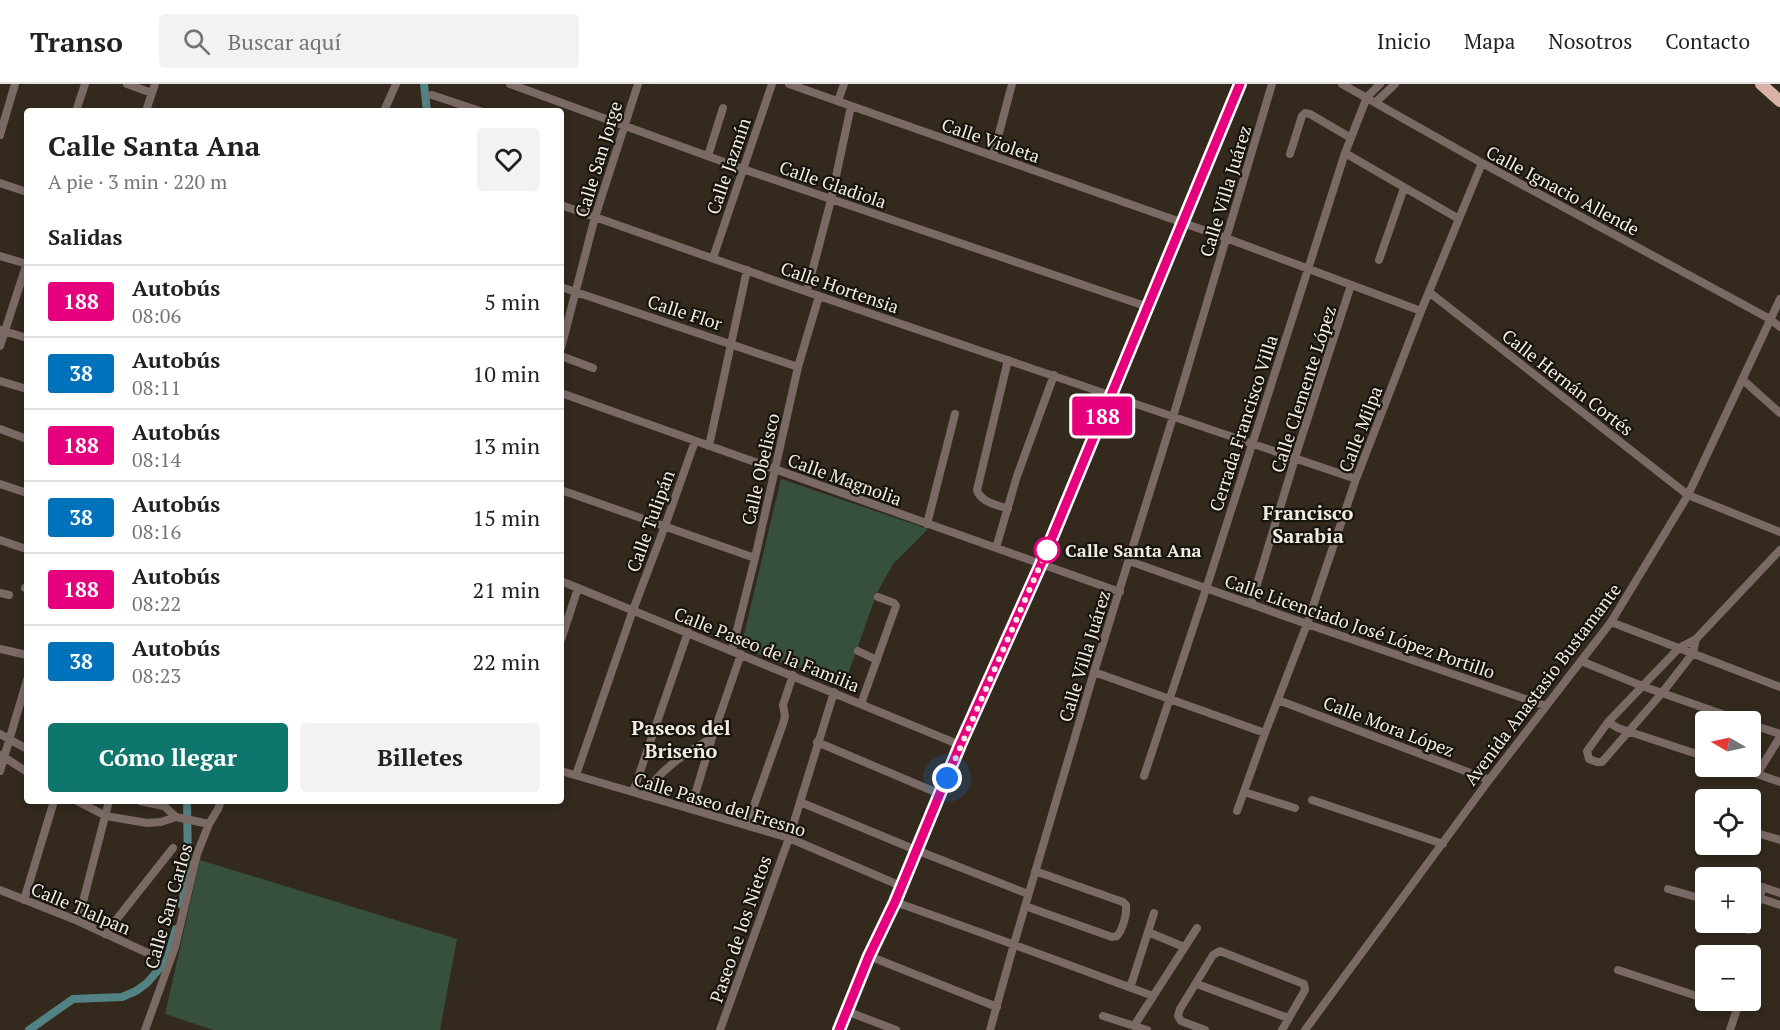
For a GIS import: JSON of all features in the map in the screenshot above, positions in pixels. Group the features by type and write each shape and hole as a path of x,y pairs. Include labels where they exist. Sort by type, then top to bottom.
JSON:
{"highway":[{"path":"1761,84 1780,101"}],"street":[{"path":"0,135 15,84"},
{"path":"77,108 85,84"},
{"path":"127,84 152,93"},
{"path":"147,108 155,84"},
{"path":"385,108 396,84"},
{"name":"Calle Gladiola","path":"510,84 831,200 1148,307"},
{"name":"Calle San Jorge","path":"564,337 595,217 638,84"},
{"name":"Calle Jazmín","path":"713,258 772,84"},
{"name":"Calle Violeta","path":"789,84 1183,223"},
{"path":"838,101 844,84"},
{"path":"993,156 1012,84"},
{"path":"839,1030 960,745 1041,564 1240,84"},
{"name":"Calle Villa Juárez","path":"990,1030 1094,672 1272,84"},
{"name":"Calle Ignacio Allende","path":"1342,84 1482,163 1770,319 1780,327"},
{"name":"Cerrada Francisco Villa","path":"1144,776 1345,153 1366,97 1380,84"},
{"path":"1376,102 1395,84"},
{"path":"432,95 471,108"},
{"path":"807,291 831,200 851,106"},
{"path":"708,156 723,108"},
{"path":"1290,154 1305,113 1351,138"},
{"path":"1345,153 1459,219"},
{"name":"Calle Milpa","path":"1237,811 1307,624 1356,479 1421,311 1482,163"},
{"path":"0,183 24,191"},
{"path":"1379,260 1404,188"},
{"name":"Calle Hortensia","path":"564,207 1356,479"},
{"path":"1183,223 1421,311"},
{"path":"0,256 24,263"},
{"path":"709,446 747,270"},
{"path":"0,346 2,331 24,272"},
{"name":"Calle Clemente López","path":"1251,604 1352,285"},
{"name":"Calle Flor","path":"564,288 798,367"},
{"name":"Calle Hernán Cortés","path":"1429,292 1688,495 1780,532"},
{"name":"Calle Obelisco","path":"732,650 798,367 819,296"},
{"name":"Avenida Anastasio Bustamante","path":"1305,1030 1489,780 1611,622 1688,495 1780,299"},
{"path":"2,331 24,337"},
{"path":"564,357 593,368"},
{"path":"1008,360 978,495 1008,509"},
{"path":"996,548 1017,476 1054,375"},
{"path":"1743,380 1780,413"},
{"path":"0,381 24,388"},
{"name":"Calle Magnolia","path":"564,394 1120,592"},
{"path":"927,524 955,414"},
{"path":"0,429 24,438"},
{"name":"Calle Tulipán","path":"576,775 695,441"},
{"path":"0,484 24,493"},
{"path":"564,491 755,558"},
{"path":"0,540 23,548"},
{"path":"1696,639 1693,653 1662,693 1602,762 1589,759 1587,751 1608,722 1679,648 1696,639 1780,550"},
{"name":"Calle Licenciado José López Portillo","path":"1129,561 1546,706"},
{"name":"Calle Paseo de la Familia","path":"564,582 960,745"},
{"path":"564,631 578,588"},
{"path":"0,593 9,596"},
{"path":"861,704 896,606 878,597"},
{"path":"1611,622 1780,687"},
{"path":"633,792 687,632"},
{"path":"0,649 24,654"},
{"path":"858,651 877,660"},
{"path":"691,808 741,654"},
{"path":"1581,661 1713,711"},
{"path":"1094,672 1265,733"},
{"path":"747,825 783,724 785,716 783,705 793,675"},
{"path":"0,771 2,756 24,690"},
{"name":"Paseo de los Nietos","path":"720,1030 789,838 834,693"},
{"name":"Calle Mora López","path":"1278,700 1489,780"},
{"path":"1608,722 1628,732 1695,753"},
{"path":"1761,728 1780,735 1761,767"},
{"path":"0,734 24,748"},
{"path":"645,796 650,785 687,752 712,738"},
{"path":"817,742 940,794"},
{"path":"2,756 24,770"},
{"name":"Calle Paseo del Fresno","path":"564,772 789,838 901,886"},
{"path":"1761,775 1780,782"},
{"path":"1244,792 1295,808"},
{"path":"1312,800 1443,844"},
{"path":"800,802 1028,894"},
{"path":"24,900 53,804"},
{"path":"83,804 106,816 147,823 180,817"},
{"path":"78,921 109,804"},
{"path":"154,804 164,806 180,817 209,824"},
{"name":"Calle San Carlos","path":"146,1030 175,947 197,854 220,804"},
{"path":"161,822 164,806"},
{"path":"1761,834 1780,840"},
{"path":"105,934 173,848"},
{"path":"1025,906 1112,937 1120,933 1127,909 1123,902 1035,871"},
{"path":"1761,892 1763,887 1780,893"},
{"path":"1668,889 1695,897"},
{"name":"Calle Tlalpan","path":"0,890 78,921 150,954"},
{"path":"1761,899 1780,905"},
{"path":"895,902 1153,996"},
{"path":"1128,987 1132,982 1154,913"},
{"path":"1134,1026 1197,928"},
{"path":"1148,932 1184,947"},
{"path":"1205,1030 1181,1021 1178,1016 1180,1009 1214,955 1220,951 1302,983 1305,990 1282,1030"},
{"path":"869,956 997,1007"},
{"path":"1618,970 1695,995"},
{"path":"1197,984 1288,1018"},
{"path":"846,1011 896,1030"},
{"path":"1730,1030 1736,1011"},
{"path":"1103,1016 1147,1030"}],"green space":[{"path":"781,479 928,529 893,564 877,593 843,688 741,647"},
{"path":"200,860 457,939 440,1030 213,1030 165,1014"}],"waterway":[{"path":"424,84 427,108"},
{"path":"182,905 188,868 187,804"},
{"path":"29,1030 73,999 122,997 136,991 147,983 167,960 176,929"}],"bus line":[{"name":"188","path":"839,1030 960,745 1041,564 1240,84"}],"place":[{"name":"Calle Santa Ana","path":"1047,550"}],"district":[{"name":"Francisco Sarabia","path":"1308,524"},
{"name":"Paseos del Briseño","path":"681,738"}],"route":[{"path":"947,778 1050,543 1047,550"}]}
